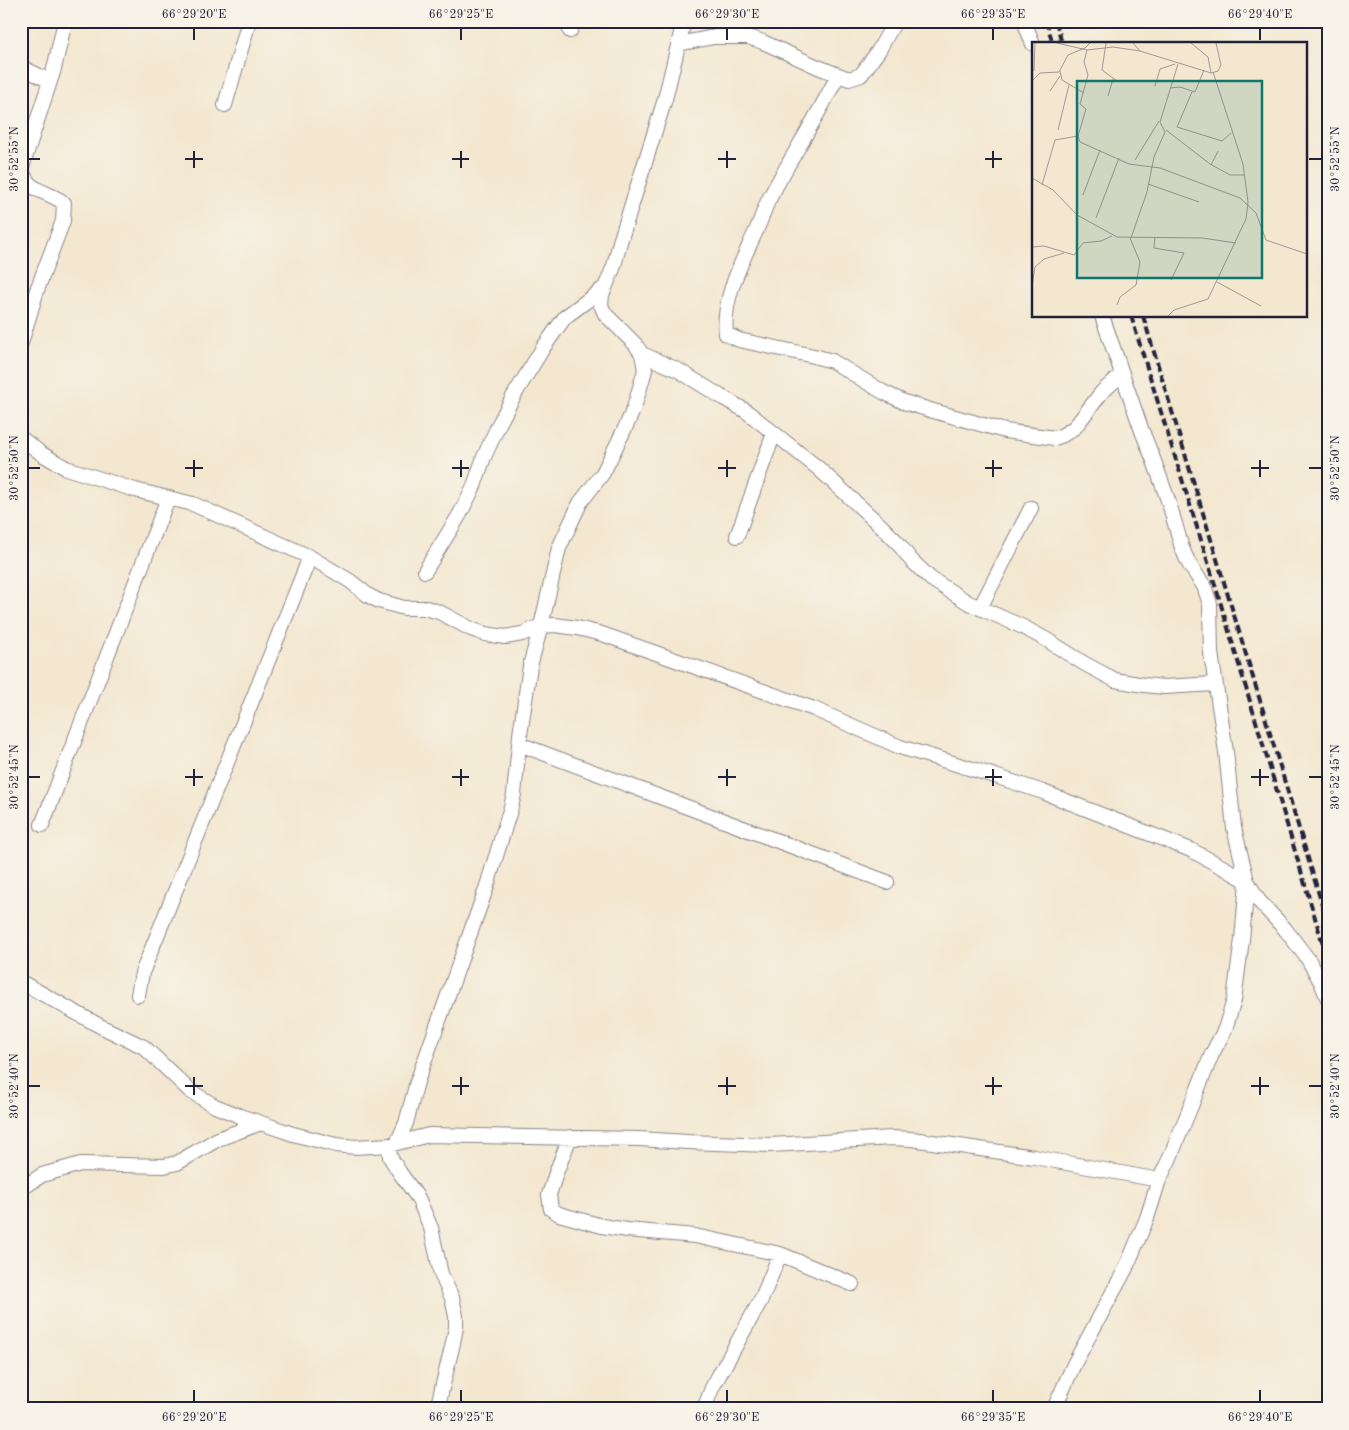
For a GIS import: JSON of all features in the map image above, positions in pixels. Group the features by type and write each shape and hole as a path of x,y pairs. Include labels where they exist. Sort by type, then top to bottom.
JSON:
{"street":[{"path":"21,343 37,290 63,221 64,202 33,187 24,177 22,167 50,81 64,21"},
{"path":"225,105 249,21"},
{"path":"437,1409 454,1335 456,1316 452,1298 441,1274 431,1228 418,1198 390,1157 393,1144 406,1123 417,1082 500,846 514,794 530,666 559,548 580,503 603,473 634,408 645,370 642,354 635,344 605,314 601,305 602,295 614,266 665,99 684,21"},
{"path":"678,44 714,37 748,37 849,79 861,75 879,50 895,21"},
{"path":"1024,21 1032,42"},
{"path":"21,67 50,81"},
{"path":"838,75 826,101 767,204 743,258 732,285 724,320 726,334 739,340 832,361 883,392 904,402 1005,431 1055,438 1064,435 1075,427 1096,400 1122,374"},
{"path":"426,571 460,514 474,486 484,457 513,397 535,361 565,317 604,288"},
{"path":"1103,318 1169,503 1182,548 1189,564 1204,586 1210,604 1211,653 1226,752 1234,828 1247,881 1259,901 1285,929 1308,959 1328,999"},
{"path":"642,354 678,370 746,411 839,487 881,526 911,560 931,579 969,603 1023,627 1115,680 1164,687 1215,684"},
{"path":"737,536 774,433"},
{"path":"21,438 42,454 66,468 135,490 193,504 310,557 379,601 404,608 426,608 439,612 484,634 505,637 522,634 541,626 554,625 602,634 814,709 900,747 1043,792 1191,850 1247,881"},
{"path":"42,825 168,498"},
{"path":"980,608 1031,508"},
{"path":"138,995 142,973 310,557"},
{"path":"519,744 887,882"},
{"path":"1054,1409 1074,1364 1126,1268 1147,1218 1159,1180 1212,1054 1225,1029 1234,1000 1247,881"},
{"path":"21,982 100,1026 144,1047 190,1091 215,1106 261,1124 336,1145 355,1147 393,1144 430,1135 570,1137 771,1146 892,1138 912,1139 1026,1156 1159,1180"},
{"path":"21,1189 42,1175 81,1164 164,1166 177,1163 218,1139 261,1124"},
{"path":"570,1137 549,1195 552,1209 559,1214 602,1226 695,1236 739,1244 780,1254 852,1284"},
{"path":"704,1409 712,1388 762,1298 780,1254"}],"railway":[{"path":"1046,21 1052,42"},
{"path":"1056,21 1061,42"},
{"path":"1132,318 1216,588 1328,961"},
{"path":"1144,318 1328,924"}]}
